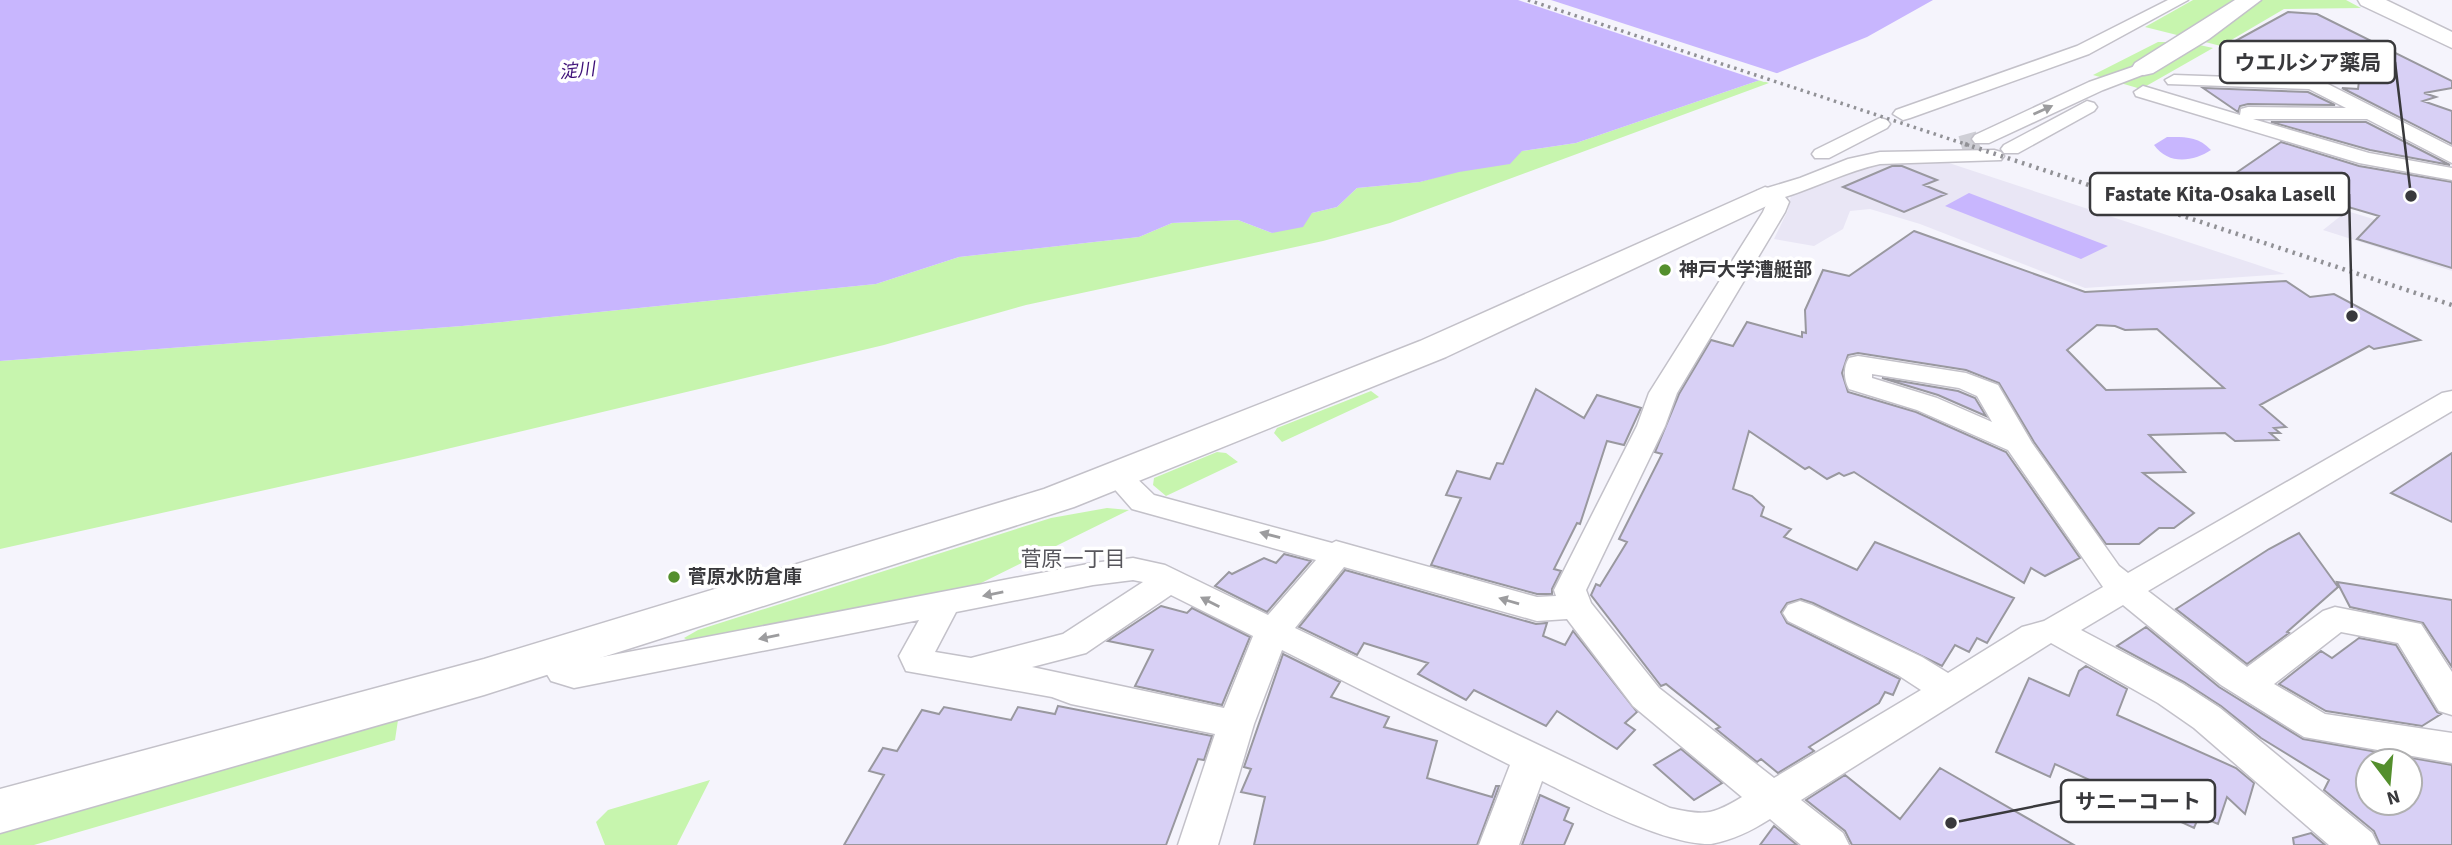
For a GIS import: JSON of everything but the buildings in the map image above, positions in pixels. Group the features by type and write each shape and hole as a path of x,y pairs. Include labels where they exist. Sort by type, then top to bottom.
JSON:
{"street":[{"path":"1903,114 2083,50 2180,0"},
{"path":"1765,196 1808,183 1855,163 1880,158 1996,148 2144,80 2201,34 2250,0"},
{"path":"2369,0 2452,41"},
{"path":"2393,0 2452,29"},
{"path":"1996,148 2096,86 2144,80 2216,113 2366,159 2452,174"},
{"path":"2174,80 2313,85 2452,157"},
{"path":"2216,113 2371,114"},
{"path":"1822,154 1880,124"},
{"path":"0,811 393,703 557,654 953,532 1118,476 1433,349 1765,196 1798,178 1869,151 1891,147 1961,145"},
{"path":"1765,196 1778,202 1774,212 1663,393 1651,426 1570,590 1576,607 1646,697 1829,845"},
{"path":"2018,444 1927,404 1859,383 1858,364 1966,381 1987,391 2018,444 2108,574 2232,676 2316,727 2452,748"},
{"path":"557,654 560,670 565,675 574,675 1133,569 1154,573 1531,760 1699,838 1771,800 2034,636 2055,630 2452,399"},
{"path":"1118,476 1143,502 1537,609 1576,607"},
{"path":"1198,845 1236,724 1271,633 1328,568 1335,552"},
{"path":"971,670 1074,644 1168,581"},
{"path":"944,604 916,656 918,662 1061,685 1071,691 1236,724"},
{"path":"1800,613 1910,666 1948,691"},
{"path":"2248,685 2335,619 2409,633 2452,701"},
{"path":"2055,630 2108,662 2152,682 2206,718 2358,845"},
{"path":"1499,845 1531,760"}],"shaded area":[{"path":"1922,161 1949,163 2285,274 2085,288 1920,224 1870,209 1850,211 1843,229 1814,246 1774,239 1788,210 1791,195 1878,164"},
{"path":"2347,211 2452,243 2452,271 2323,230"}],"green space":[{"path":"2193,0 2346,0 2361,8 2284,9 2221,46 2145,27"},
{"path":"2158,42 2186,42 2213,48 2141,89 2093,75"},
{"path":"1760,80 1769,83 1390,223 1323,241 1026,305 884,345 413,457 0,549 0,361 462,326 876,284 959,257 1139,237 1172,223 1238,220 1272,233 1312,213 1337,207 1357,188 1420,182 1522,151 1576,143"},
{"path":"1371,391 1379,397 1282,442 1274,433 1277,428"},
{"path":"1217,452 1226,453 1238,462 1166,496 1153,485 1154,478"},
{"path":"1107,508 1129,510 959,594 689,641 684,638 698,630 1051,518"},
{"path":"398,720 395,740 34,845 0,845 0,832"},
{"path":"710,780 677,845 605,845 596,822 608,810"}],"water":[{"name":"淀川","path":"0,0 1933,0 1867,37 1760,80 1576,143 1522,151 1510,164 1459,172 1420,182 1357,188 1337,207 1312,213 1303,227 1272,233 1238,220 1172,223 1139,237 959,257 876,284 462,326 0,361"},
{"path":"2167,137 2196,140 2211,150 2189,159 2173,159 2154,145"},
{"path":"1969,193 2108,246 2081,259 1945,206"}],"pier":[{"path":"1518,0 1551,0 1782,75 1764,82"}],"tunnel":[{"path":"1961,145 1982,139"}],"railway":[{"path":"1528,0 1971,146"},
{"path":"1965,144 2452,305"}],"place":[{"name":"ウエルシア薬局","path":"2411,196"},
{"name":"神戸大学漕艇部","path":"1665,270"},
{"name":"Fastate Kita-Osaka Lasell","path":"2352,316"},
{"name":"菅原水防倉庫","path":"674,577"},
{"name":"サニーコート","path":"1951,823"}],"district":[{"name":"菅原一丁目","path":"1073,559"}]}
